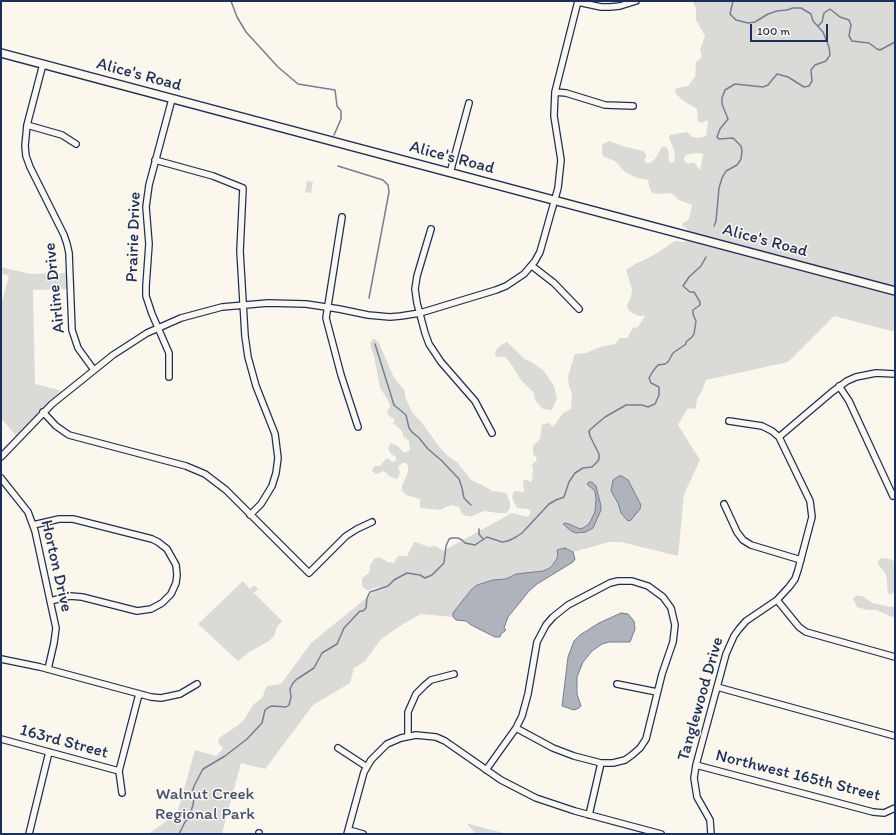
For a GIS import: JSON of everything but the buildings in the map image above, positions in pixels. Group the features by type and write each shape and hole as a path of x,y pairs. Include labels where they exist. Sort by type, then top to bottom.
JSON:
{"main road":[{"name":"Alice's Road","path":"1,53 895,291"}],"street":[{"path":"1,457 43,412 94,370 123,348 158,328 181,318 208,310 242,305 296,304 327,307 379,317 401,316 420,313 506,286 520,278 532,266 540,252 544,243 555,200 561,168 560,151 554,116 555,92 578,2 601,7 610,7 620,6 636,1"},
{"name":"Airline Drive","path":"43,64 27,125 25,146 30,167 67,244 69,253 72,330 78,348 94,370"},
{"path":"555,92 566,93 606,105 632,106"},
{"name":"Prairie Drive","path":"169,377 169,353 148,305 146,286 149,244 146,197 172,99"},
{"path":"450,173 469,104"},
{"path":"27,125 62,135 76,144"},
{"path":"155,160 213,176 243,188 240,251 245,336 249,362 259,395 275,434 278,458 276,473 267,495 250,515"},
{"path":"342,217 326,318 341,375 358,427"},
{"path":"431,229 416,282 415,296 425,333 435,353 447,371 475,401 492,433"},
{"path":"532,266 561,290 580,310"},
{"path":"730,421 762,426 772,431 779,437 838,386 866,374 895,374"},
{"path":"838,386 849,401 893,496"},
{"path":"43,412 56,426 69,434 186,466 205,474 221,485 309,573 346,536 357,528 372,522"},
{"name":"Tanglewood Drive","path":"711,834 710,820 695,792 694,778 696,765 726,654 734,636 746,621 777,600 795,579 811,523 811,506 779,437"},
{"name":"Horton Drive","path":"1,478 28,512 33,525 56,628 56,636 48,669"},
{"path":"724,504 737,532 743,540 751,545 801,560"},
{"path":"33,525 59,519 73,519 152,539 163,545 174,559 177,570 176,583 171,594 162,603 151,609 131,609 82,597 70,596 50,601"},
{"path":"486,770 516,728 525,706 537,642 546,625 560,610 604,586 618,581 638,582 654,589 667,602 674,616 675,629 673,642 657,692 646,739 640,748 632,755 613,763 601,763 574,756 553,748 516,728"},
{"path":"777,600 792,620 806,632 895,657"},
{"path":"1,659 48,669 139,694 161,698 180,694 197,684"},
{"path":"408,736 408,712 416,694 431,680 454,674"},
{"path":"617,684 657,692"},
{"path":"717,687 895,736"},
{"path":"122,793 119,771 139,694"},
{"path":"363,834 348,832 367,767 375,755 394,740 408,736 426,735 445,741 486,770 517,789 536,798 555,805 660,834"},
{"name":"163rd Street","path":"1,739 119,771"},
{"path":"338,748 367,767"},
{"path":"29,834 49,752"},
{"path":"590,815 601,763"},
{"name":"Northwest 165th Street","path":"696,765 873,812 884,812 894,809"}],"green space":[{"path":"692,1 895,1 895,288 686,233 687,228 683,227 682,224 689,219 692,205 679,200 671,193 653,193 650,190 648,180 637,178 625,172 615,161 604,157 602,154 602,147 603,144 609,141 643,151 646,154 644,160 646,163 650,163 655,159 662,147 666,147 668,150 669,161 671,163 674,162 675,152 669,138 670,135 687,132 692,137 699,138 706,136 708,120 701,123 698,121 697,109 685,102 677,95 675,91 677,88 688,86 695,77 696,62 702,57 700,50 705,36 696,20 696,8","holes":["697,153 703,154 700,171 694,162 688,164 685,162 684,158 686,155"]},
{"path":"307,181 313,182 311,193 305,192"},
{"name":"Walnut Creek Regional Park","path":"686,238 895,294 895,332 834,316 788,362 706,380 697,399 695,409 688,408 678,425 700,460 684,494 678,556 621,542 609,542 573,552 567,548 564,548 557,550 558,555 553,564 543,571 516,574 506,579 493,580 477,585 471,590 456,609 453,617 421,614 381,639 365,661 354,668 350,683 313,705 265,769 241,763 222,834 148,834 177,814 195,750 216,756 223,749 218,742 220,737 244,720 253,705 263,697 267,686 281,684 311,643 381,586 366,590 362,586 362,578 369,573 370,566 374,559 379,557 388,562 394,563 398,556 407,556 414,542 429,547 436,546 443,551 512,513 528,517 531,512 528,509 517,508 512,498 513,494 514,491 524,492 523,482 525,479 531,482 532,481 532,464 537,458 533,454 533,446 540,439 542,425 547,423 553,427 563,413 571,409 572,394 568,377 575,354 586,353 600,347 615,344 620,338 627,338 633,328 638,327 645,316 639,316 632,313 628,309 627,305 631,297 632,289 626,270 654,255 675,241 685,242"},
{"path":"1,267 30,274 67,273 67,289 33,290 35,384 62,391 40,411 17,437 1,418 1,305 9,276 1,273"},
{"path":"374,338 379,343 394,378 405,391 405,397 412,412 440,448 449,457 457,462 471,480 492,491 506,493 510,502 510,508 507,513 484,511 472,516 467,516 462,514 459,507 451,505 440,510 420,508 420,499 406,495 402,491 402,486 408,472 408,466 406,463 402,463 398,467 400,472 398,478 396,479 389,476 384,471 376,474 372,471 374,466 380,466 387,458 393,462 396,460 396,457 391,454 388,448 391,443 398,446 403,452 410,450 409,441 403,436 403,432 393,423 395,419 387,413 390,406 380,388 370,343"},
{"path":"507,342 526,360 530,361 544,371 554,386 557,398 552,410 543,409 535,400 534,393 520,379 505,357 496,357 496,350"},
{"path":"881,558 890,559 895,562 895,590 892,594 888,594 886,574 877,563"},
{"path":"243,581 250,589 254,585 258,589 253,592 282,621 277,627 274,636 269,641 248,653 238,661 198,624"},
{"path":"856,596 862,596 873,603 890,607 895,606 895,618 876,610 867,610 857,607 853,599"},
{"path":"466,823 507,834 476,834"}],"shaded area":[{"path":"619,476 622,476 628,480 641,505 640,509 631,520 628,521 621,513 618,503 611,491 613,480"},
{"path":"592,482 596,486 601,510 593,528 586,532 576,533 571,531 563,524 569,524 580,529 589,524 595,512 596,499 595,491 587,484"},
{"path":"565,548 573,552 575,559 573,562 537,584 529,591 508,617 504,628 506,630 500,637 495,637 466,621 456,620 453,617 453,613 456,609 471,590 477,585 493,580 506,579 516,574 543,571 551,567 556,560 558,555 557,550"},
{"path":"621,613 628,614 634,621 635,629 630,642 609,642 602,644 592,651 583,662 577,677 577,694 581,706 574,710 562,706 568,657 574,641 580,635 599,623"}],"waterway":[{"path":"231,1 237,17 246,32 278,67 298,84 335,90 337,106 341,111 341,119 334,135"},
{"path":"714,226 716,221 719,188 722,178 726,171 737,165 741,159 742,151 741,146 733,138 719,139 717,137 720,129 728,119 722,104 722,98 725,90 735,84 763,87 768,85 777,74 788,77 804,87 809,86 812,81 811,70 815,65 826,61 830,55 829,47 823,32 813,21 811,14 801,8 777,11 768,14 755,22 748,23 736,20 730,14 733,1"},
{"path":"818,26 822,22 824,13 830,9 840,17 849,20 851,25 849,36 852,41 869,43 880,50 895,42"},
{"path":"338,166 383,180 388,185 389,192 369,298"},
{"path":"179,834 189,817 193,805 194,797 192,793 194,786 203,769 225,756 247,739 262,723 265,710 269,707 286,707 289,705 291,697 290,689 293,683 314,668 322,653 337,644 344,628 360,611 363,611 366,608 367,598 370,592 388,586 394,580 407,573 420,575 425,578 432,575 444,563 446,546 449,539 458,538 465,543 475,545 487,537 502,542 516,537 522,533 549,504 564,497 569,482 575,473 583,468 592,467 597,462 599,459 599,454 589,431 592,428 605,417 626,405 642,405 648,407 655,404 659,395 659,387 651,383 649,378 658,365 668,362 673,353 686,344 686,342 694,334 696,321 693,310 700,305 700,302 694,292 690,292 683,286 689,277 701,266 706,257"},
{"path":"375,344 394,405 406,415 409,428 412,432 459,479 464,498 471,505"},
{"path":"479,529 479,534 483,539"}]}
